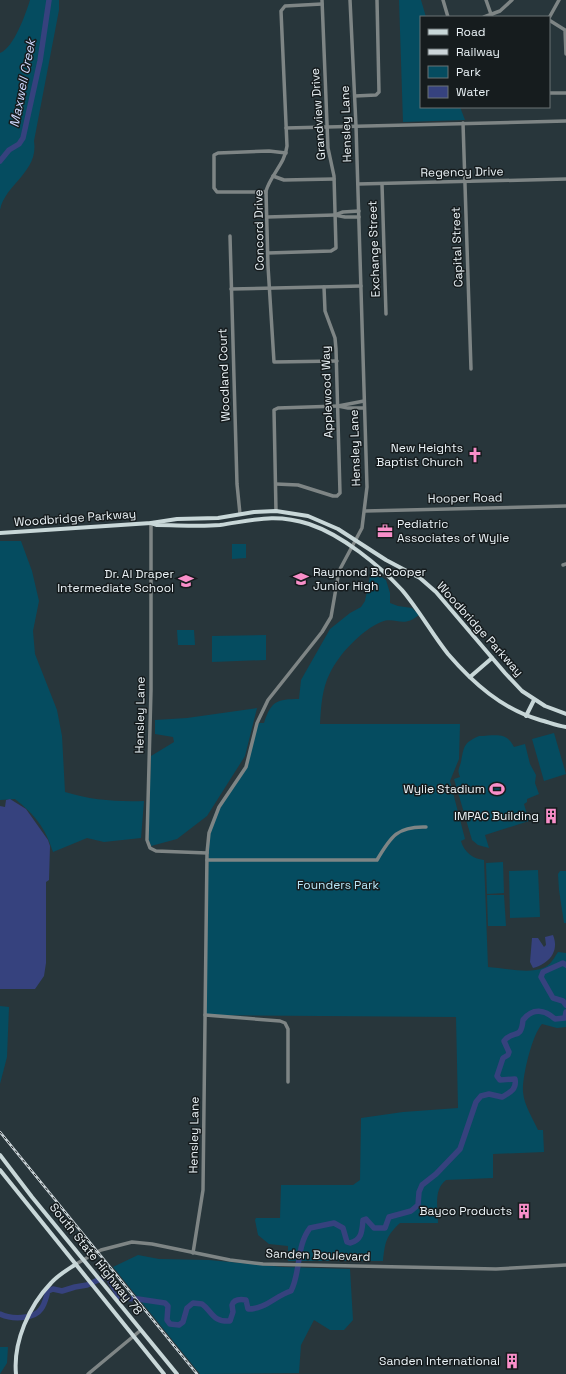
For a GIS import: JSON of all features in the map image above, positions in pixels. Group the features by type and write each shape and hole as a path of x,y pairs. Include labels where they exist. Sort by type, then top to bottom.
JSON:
{"main road":[{"name":"Woodbridge Parkway","path":"0,533 151,523 177,519 231,516 276,511 308,516 338,529 386,560 420,578 431,587 518,686 534,700 566,714"},
{"path":"275,517 276,511"},
{"path":"231,516 232,522"},
{"name":"Woodbridge Parkway","path":"151,523 157,525 219,525 275,517 309,524 353,546 401,589 448,653 485,691 498,701 526,716 566,727"},
{"path":"470,677 492,658"},
{"path":"526,716 534,700"},
{"name":"South State Highway 78","path":"0,1155 177,1374"},
{"name":"South State Highway 78","path":"0,1170 164,1374"},
{"path":"16,1374 18,1344 29,1313 52,1282 76,1264"}],"street":[{"name":"Hensley Lane","path":"193,1253 204,1190 207,853 209,833 219,807 246,767 257,723 268,700 327,624 335,603 339,571 357,541 362,528 365,511 367,487 359,211 350,0"},
{"path":"355,96 378,94 379,92 377,0"},
{"path":"443,0 448,16"},
{"path":"486,0 492,16 512,0"},
{"path":"550,17 559,0"},
{"name":"Concord Drive","path":"322,2 282,8 281,11 286,153 282,164 273,176 266,192 268,253 274,362 337,361"},
{"name":"Grandview Drive","path":"268,253 335,250 334,179 329,152 322,2"},
{"path":"550,20 565,30 566,54"},
{"path":"550,94 566,93"},
{"path":"286,128 566,121"},
{"name":"Capital Street","path":"463,123 471,369"},
{"path":"266,192 218,193 215,191 215,154 269,151 286,153"},
{"path":"273,176 284,180 334,179"},
{"name":"Regency Drive","path":"358,184 566,179"},
{"name":"Exchange Street","path":"382,184 386,314"},
{"path":"335,215 345,212 359,211"},
{"path":"267,217 335,215 344,217 359,217"},
{"name":"Woodland Court","path":"230,236 237,484 240,514"},
{"path":"231,289 361,286"},
{"name":"Applewood Way","path":"276,484 296,484 325,494 337,496 340,493 337,361 335,338 325,310 324,287"},
{"path":"276,511 275,409 338,406 364,401"},
{"path":"338,406 348,408 364,408"},
{"name":"Hooper Road","path":"365,511 566,506"},
{"name":"Hensley Lane","path":"151,523 151,690 147,840 150,848 156,851 207,853"},
{"path":"207,860 377,860 391,838 402,830 410,827 426,827"},
{"path":"205,1016 280,1020 285,1023 288,1029 288,1082"},
{"name":"Sanden Boulevard","path":"76,1264 110,1246 132,1242 152,1244 230,1260 313,1266 496,1269 566,1265"},
{"path":"88,1374 141,1330"}],"green space":[{"path":"30,0 59,0 59,10 34,141 32,161 27,170 8,193 0,210 0,53 5,50 15,37"},
{"path":"399,0 421,0 426,16 420,16 420,108 460,108 465,120 403,122"},
{"path":"0,541 21,541 32,571 39,601 33,631 35,654 57,710 62,736 65,792 104,800 144,801 141,838 104,842 87,838 53,852 43,828 34,816 15,799 0,800"},
{"path":"232,544 246,544 246,558 232,559"},
{"name":"Founders Park","path":"374,572 386,580 390,593 390,603 412,608 419,615 413,619 403,622 391,620 381,622 366,631 352,643 339,658 327,679 321,704 320,724 460,724 459,759 450,781 465,839 461,841 462,845 467,852 476,858 484,860 488,967 523,971 537,970 548,966 558,952 566,953 566,1027 557,1028 542,1024 538,1029 531,1046 524,1077 524,1097 538,1130 543,1130 544,1152 493,1154 493,1178 446,1180 439,1189 438,1194 438,1223 400,1223 387,1240 383,1261 288,1261 288,1246 269,1244 258,1235 255,1220 256,1218 280,1218 281,1185 353,1185 360,1180 361,1118 403,1112 458,1108 456,1017 205,1015 209,833 224,799 244,771 257,723 264,723 269,710 276,703 285,700 299,699 301,680 330,629 350,613 361,607 365,601 370,576"},
{"path":"177,630 194,630 195,645 178,645"},
{"path":"266,635 266,660 212,662 212,636"},
{"path":"257,708 245,756 207,816 177,839 151,846 148,837 151,756 174,742 173,737 155,734 155,720 187,718"},
{"path":"554,733 566,774 544,781 532,739"},
{"name":"Wylie Stadium","path":"479,736 504,736 514,747 525,744 530,764 536,775 535,783 539,794 527,799 527,802 524,804 529,821 485,835 489,848 478,845 472,840 454,779 460,777 459,770 465,746 467,743"},
{"path":"503,862 504,893 487,894 486,863"},
{"path":"538,870 540,917 510,918 509,871"},
{"path":"560,871 566,871 566,923 564,923 559,890 558,874"},
{"path":"487,895 504,895 506,926 488,926"},
{"path":"0,1006 9,1007 7,1057 0,1084"},
{"path":"138,1255 159,1259 209,1260 283,1267 350,1269 353,1320 344,1330 330,1330 314,1320 301,1345 299,1373 200,1374 113,1267"},
{"path":"0,1347 8,1347 7,1363 0,1374"}],"water":[{"path":"10,799 26,809 48,840 50,846 49,880 46,882 46,963 44,976 35,989 0,989 0,806 5,807 6,800"},
{"path":"553,935 555,941 554,952 543,964 533,968 530,962 532,938 538,938 544,947 546,945 545,937"}],"waterway":[{"name":"Maxwell Creek","path":"0,161 9,150 19,144 23,138 40,61 49,0"},
{"path":"566,965 563,963 543,972 541,977 553,998 563,1001 566,1005"},
{"path":"0,1314 16,1318 28,1317 38,1313 44,1303 48,1291 53,1289 62,1291 87,1285 107,1276 120,1298 165,1303 168,1306 167,1320 170,1324 179,1325 183,1322 187,1308 193,1303 202,1304 213,1316 224,1321 230,1321 233,1312 232,1305 236,1301 246,1300 248,1309 265,1305 291,1291 296,1276 300,1251 310,1228 334,1223 343,1228 347,1242 350,1243 357,1240 361,1234 363,1220 366,1219 374,1228 385,1228 389,1217 411,1211 418,1205 419,1192 422,1185 436,1174 460,1149 476,1102 481,1096 489,1094 502,1097 514,1088 515,1079 500,1080 497,1076 503,1058 508,1055 509,1052 504,1041 519,1033 523,1020 531,1013 539,1011 555,1019 565,1018 566,1012"}],"railway":[{"path":"0,1132 197,1374"}],"place":[{"name":"New Heights Baptist Church","path":"475,455"},
{"name":"Pediatric Associates of Wylie","path":"385,531"},
{"name":"Raymond B. Cooper Junior High","path":"301,579"},
{"name":"Dr. Al Draper Intermediate School","path":"186,581"},
{"name":"Wylie Stadium","path":"497,789"},
{"name":"IMPAC Building","path":"551,816"},
{"name":"Bayco Products","path":"524,1211"},
{"name":"Sanden International","path":"512,1361"}]}
